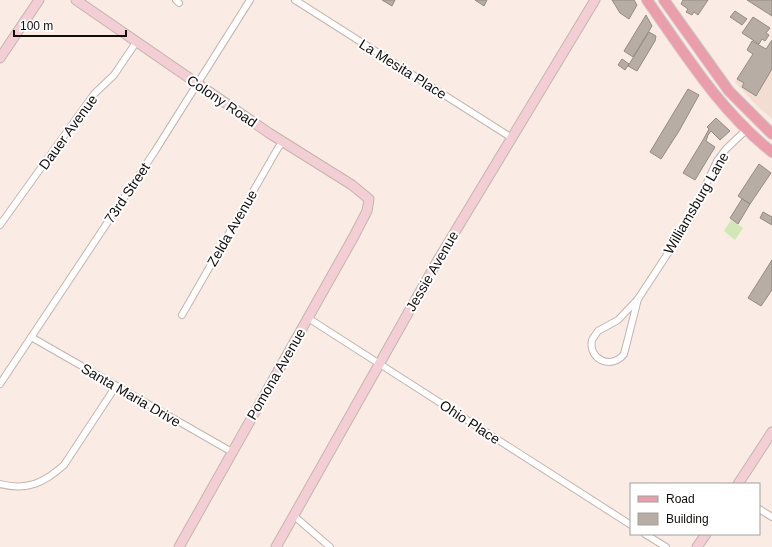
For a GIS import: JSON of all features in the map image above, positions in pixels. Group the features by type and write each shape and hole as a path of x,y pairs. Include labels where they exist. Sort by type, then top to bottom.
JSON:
{"main road":[{"path":"647,0 716,97 746,130 772,152"},
{"path":"664,0 729,91 771,133"},
{"path":"746,130 751,129 771,133"}],"street":[{"path":"0,58 39,0"},
{"name":"Colony Road","path":"76,0 197,84 352,185 369,199"},
{"name":"73rd Street","path":"0,384 155,151 250,0"},
{"name":"La Mesita Place","path":"295,0 512,138"},
{"name":"Jessie Avenue","path":"276,547 438,260 595,0"},
{"name":"Dauer Avenue","path":"0,225 94,94 114,75 137,41"},
{"name":"Williamsburg Lane","path":"638,299 624,354 618,360 611,362 599,359 593,353 592,340 598,331 618,320 638,299 689,220 717,161 726,149 746,130"},
{"name":"Zelda Avenue","path":"182,315 278,148 284,142"},
{"name":"Pomona Avenue","path":"179,547 355,235 367,210 369,199"},
{"name":"Ohio Place","path":"308,318 630,524"},
{"name":"Santa Maria Drive","path":"31,337 232,452"},
{"path":"0,484 10,487 27,487 54,474 64,465 116,386"},
{"path":"739,483 772,432"},
{"path":"760,510 772,517"},
{"path":"293,515 330,547"},
{"path":"647,535 666,547"},
{"path":"697,547 705,535"}],"shaded area":[{"path":"772,40 772,119 756,105 735,82 753,54 747,50 752,41 766,49"}],"green space":[{"path":"731,220 743,228 735,240 724,231"}],"building":[{"path":"382,0 395,0 392,6"},
{"path":"475,0 487,0 484,6"},
{"path":"612,0 634,0 637,5 629,19 620,13"},
{"path":"683,0 708,0 698,15 694,12 692,15 686,12 688,9 681,4"},
{"path":"747,0 772,0 772,16"},
{"path":"735,11 747,19 742,25 730,17"},
{"path":"646,15 652,26 633,57 624,51"},
{"path":"753,17 770,28 766,33 769,35 765,41 762,39 759,44 742,33"},
{"path":"649,32 656,36 655,41 637,71 628,66"},
{"path":"772,40 772,69 756,96 742,87 744,83 737,79 753,54 747,50 752,41 766,49"},
{"path":"622,59 629,64 625,70 618,65"},
{"path":"688,89 699,95 661,159 650,152"},
{"path":"716,118 730,131 720,140 711,131 708,135 706,141 715,147 695,180 683,173 709,129 707,127"},
{"path":"759,164 771,173 750,204 738,196"},
{"path":"742,199 750,204 738,224 730,218"},
{"path":"763,212 772,217 772,225 760,218"},
{"path":"772,260 772,290 761,306 748,298"}]}
